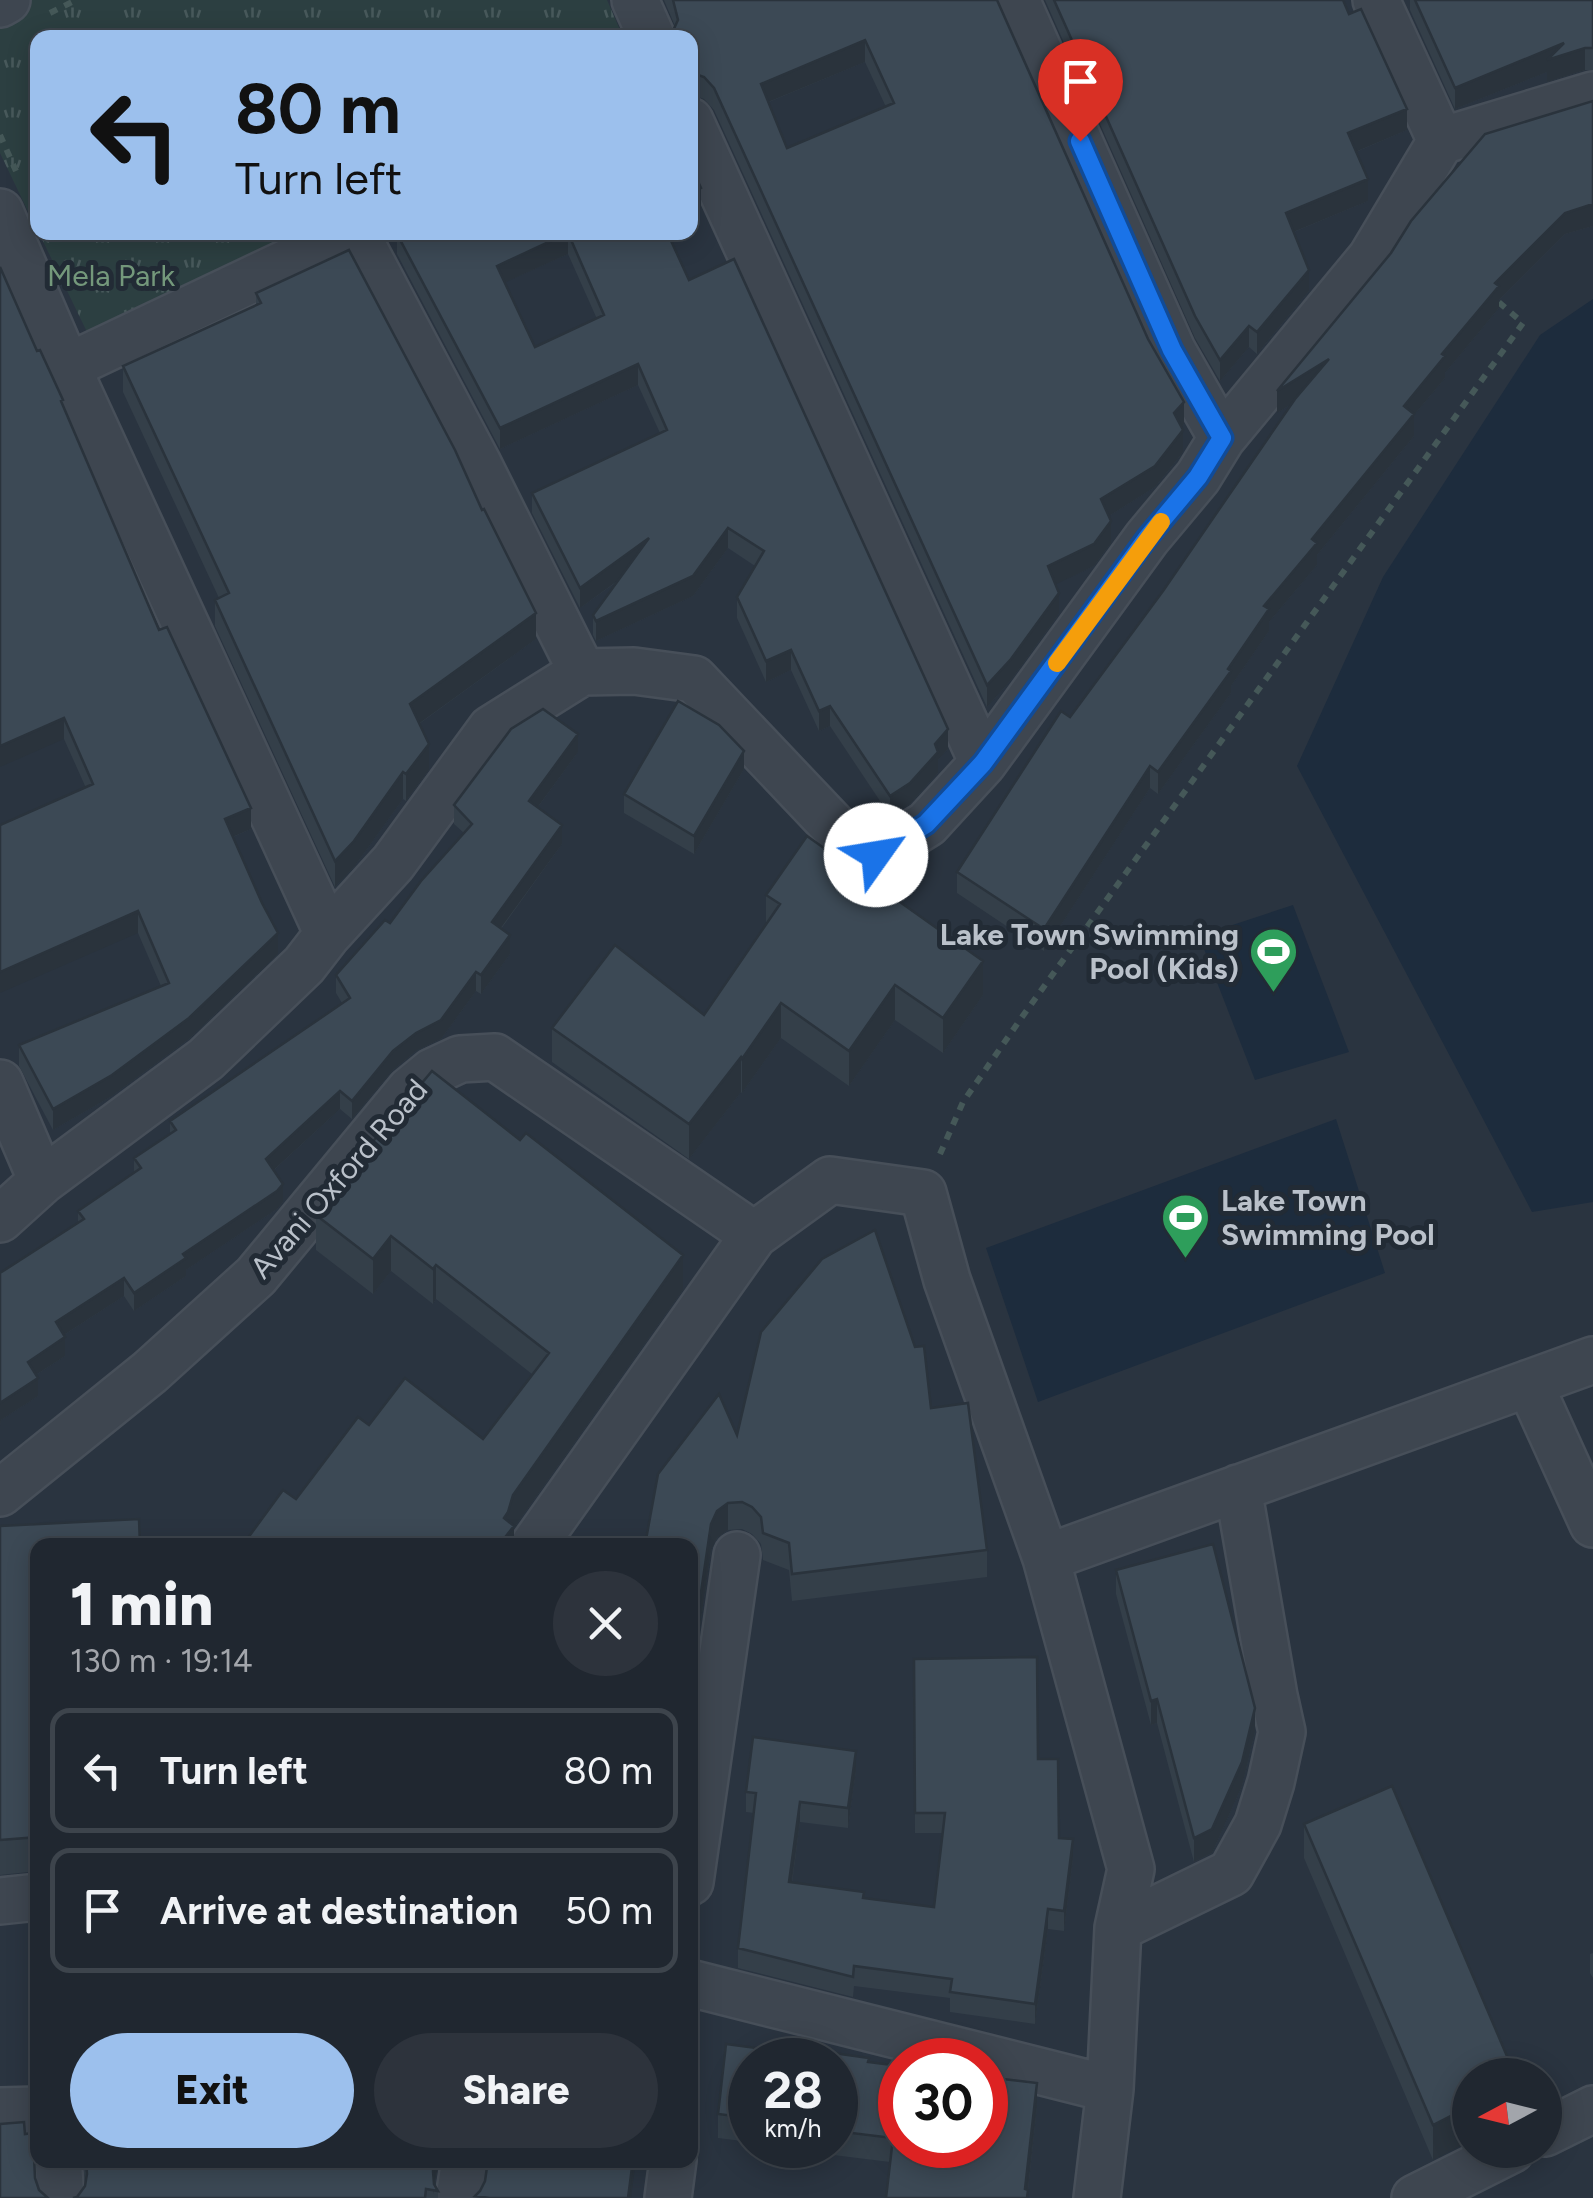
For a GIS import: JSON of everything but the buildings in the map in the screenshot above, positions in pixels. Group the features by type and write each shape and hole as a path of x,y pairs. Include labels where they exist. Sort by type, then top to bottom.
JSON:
{"street":[{"path":"0,4 7,0"},
{"path":"635,0 648,30"},
{"path":"1016,0 1172,350 1222,438"},
{"path":"1376,0 1440,142"},
{"path":"0,1219 42,1181 206,1059 304,966 393,863 490,729 582,672 634,671 694,679 842,835 876,855 926,824 983,763 1147,538 1198,477 1222,438 1371,258 1440,142 1593,95"},
{"path":"698,139 983,763"},
{"path":"0,212 67,367 328,934"},
{"path":"67,367 336,240"},
{"path":"357,240 478,464 582,672"},
{"name":"Avani Oxford Road","path":"0,1493 150,1372 256,1276 410,1090 432,1072 460,1059 494,1057 754,1235"},
{"path":"0,1082 42,1181"},
{"path":"539,1538 754,1235 830,1180 923,1193 947,1280 1046,1558 1132,1869 1118,1928 1110,2089 1097,2198"},
{"path":"1046,1558 1593,1360"},
{"path":"1529,1383 1593,1524"},
{"path":"1118,1928 1231,1873 1258,1824 1272,1782 1282,1732 1238,1488"},
{"path":"698,1826 737,1555"},
{"path":"0,1901 30,1899"},
{"path":"698,1986 1110,2089"},
{"path":"1562,2124 1593,2109"},
{"path":"0,2111 30,2110"},
{"path":"59,2168 61,2198"},
{"path":"458,2198 464,2168"},
{"path":"668,2198 672,2168"},
{"path":"1415,2198 1475,2168"}],"path":[{"path":"923,1193 963,1102 1523,323 1494,298"}],"green space":[{"name":"Mela Park","path":"0,0 607,0 620,30 30,30 30,215 0,153"},
{"name":"Mela Park","path":"42,240 281,240 89,336"}],"water":[{"path":"1593,299 1593,1202 1532,1212 1297,766 1383,577 1540,335"},
{"name":"Lake Town Swimming Pool (Kids)","path":"1293,905 1349,1052 1255,1080 1199,936"},
{"name":"Lake Town Swimming Pool","path":"1336,1119 1385,1273 1038,1402 986,1248"}],"slow traffic":[{"path":"1057,663 1161,522"}],"place":[{"name":"Lake Town Swimming Pool (Kids)","path":"1274,994"},
{"name":"Lake Town Swimming Pool","path":"1186,1260"}],"route":[{"path":"876,855 926,824 983,763 1147,538 1198,477 1222,438 1172,350 1080,141"}]}
